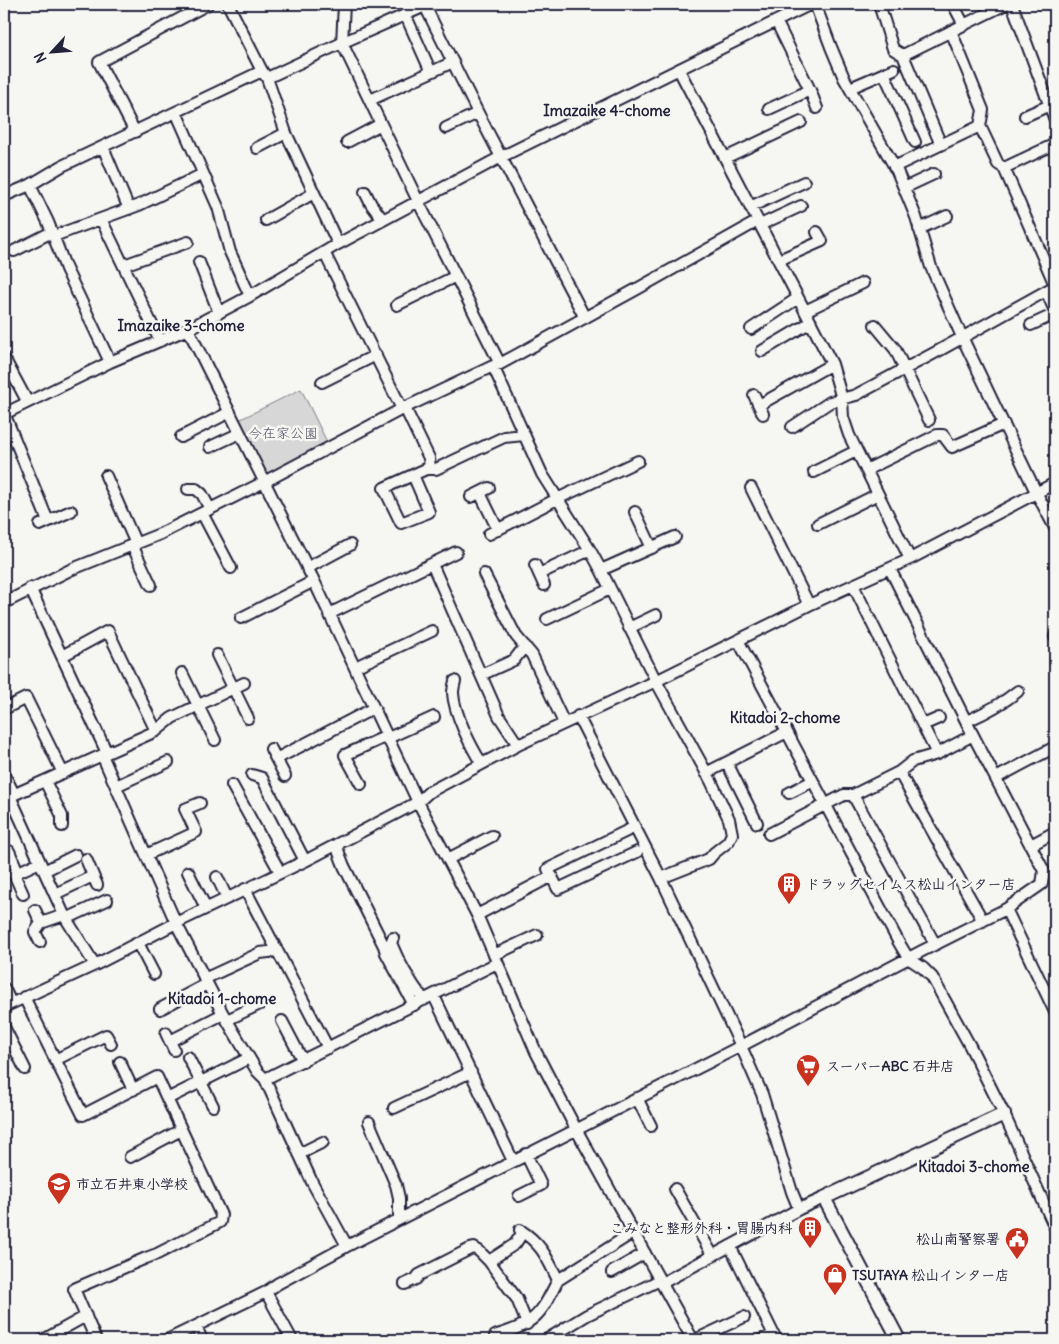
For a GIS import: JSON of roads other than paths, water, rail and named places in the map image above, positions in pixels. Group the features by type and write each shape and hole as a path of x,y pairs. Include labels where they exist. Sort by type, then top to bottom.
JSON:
{"street":[{"path":"135,132 99,62 208,4"},
{"path":"228,4 265,74 286,134 338,244"},
{"path":"344,4 342,43 456,276 542,474 601,570 656,681 729,819 732,834 728,842 709,859 661,878"},
{"path":"71,510 44,523 4,414 27,401 110,362 188,329 250,296 338,244 501,157 811,4"},
{"path":"816,4 831,47 850,88 904,188 916,217 931,267 962,337 1055,528"},
{"path":"879,4 893,50 904,55 941,145"},
{"path":"953,4 964,25"},
{"path":"904,55 1006,4"},
{"path":"1012,4 1055,120"},
{"path":"4,196 30,185 62,166 176,112 342,43 424,5 585,318"},
{"path":"405,14 431,72"},
{"path":"776,21 817,108"},
{"path":"951,31 983,110 980,126 998,164 1004,168 1052,288 1055,312 1031,326"},
{"path":"370,100 453,62"},
{"path":"679,70 832,364 842,399 849,435 910,559"},
{"path":"850,88 889,71 915,142"},
{"path":"769,109 810,90"},
{"path":"1025,116 1050,105"},
{"path":"176,112 218,207 230,252 250,296"},
{"path":"446,128 478,113"},
{"path":"725,158 802,122"},
{"path":"346,142 381,124"},
{"path":"894,167 980,126"},
{"path":"257,148 286,134"},
{"path":"1004,168 1055,144"},
{"path":"103,147 129,209"},
{"path":"14,251 53,234 139,205 203,174"},
{"path":"904,188 934,174"},
{"path":"750,207 804,182"},
{"path":"30,185 53,234 66,269 110,362"},
{"path":"365,192 383,220"},
{"path":"266,220 314,193"},
{"path":"4,603 30,588 70,570 160,534 404,409 496,365 759,223 801,206"},
{"path":"919,229 947,216"},
{"path":"101,219 160,341"},
{"path":"778,260 822,242 817,232"},
{"path":"124,265 188,242"},
{"path":"324,252 428,458 430,469"},
{"path":"199,262 219,313"},
{"path":"397,306 456,276"},
{"path":"805,311 863,283"},
{"path":"792,427 830,402 856,395 1052,288"},
{"path":"751,329 798,298"},
{"path":"762,351 811,322"},
{"path":"875,325 895,349 929,420"},
{"path":"188,329 314,581 418,802 477,915 536,1052 576,1129 645,1253 694,1340 744,1317"},
{"path":"322,382 376,355"},
{"path":"4,358 27,401"},
{"path":"758,405 832,364"},
{"path":"181,437 230,412"},
{"path":"866,470 937,435 943,436 952,447 1004,424"},
{"path":"210,447 240,433"},
{"path":"413,475 429,512 401,524 384,488 426,469 436,469 504,437 524,435"},
{"path":"814,472 856,451"},
{"path":"480,493 494,532 557,499 638,461"},
{"path":"106,476 151,585"},
{"path":"4,988 7,1005 95,965 206,908 305,861 418,802 429,792 518,744 656,681 809,605 890,569 1055,482"},
{"path":"751,488 809,605"},
{"path":"188,489 196,489 202,494 206,511 231,568"},
{"path":"818,524 878,494"},
{"path":"634,512 652,548"},
{"path":"601,570 676,538"},
{"path":"307,568 350,545"},
{"path":"544,585 537,570 590,550"},
{"path":"330,614 456,552"},
{"path":"432,564 499,716 518,744"},
{"path":"167,1340 266,1292 277,1284 347,1246 983,921 1006,909 1042,884 1044,871 890,569"},
{"path":"484,574 491,596 516,636 532,655 564,723"},
{"path":"241,618 314,581"},
{"path":"853,585 937,754"},
{"path":"30,588 105,754 116,786 176,923 225,1017 257,1071 265,1079 312,1182 347,1246"},
{"path":"561,626 551,617 610,589"},
{"path":"629,628 656,615"},
{"path":"62,656 108,631 156,731"},
{"path":"355,667 432,631"},
{"path":"738,640 898,941 908,958 932,977 1004,1114 1055,1228"},
{"path":"481,676 514,660 525,646"},
{"path":"217,655 248,718"},
{"path":"182,673 215,740"},
{"path":"455,681 453,693 457,710 473,749 482,764"},
{"path":"9,797 156,731 172,718 244,683"},
{"path":"967,721 995,708 1018,691"},
{"path":"4,709 26,698 63,772"},
{"path":"276,760 374,708"},
{"path":"578,716 661,878 741,1046 762,1094 799,1210"},
{"path":"360,784 346,755 434,717"},
{"path":"923,725 939,718"},
{"path":"706,773 787,732"},
{"path":"769,834 844,795 853,795 899,772 913,761 937,754 973,734"},
{"path":"996,778 1055,747"},
{"path":"271,749 285,776"},
{"path":"116,786 168,762"},
{"path":"727,763 757,823"},
{"path":"899,772 983,921"},
{"path":"4,774 9,797 65,917 95,965"},
{"path":"252,775 262,778 305,861"},
{"path":"45,781 62,816 62,826"},
{"path":"789,793 813,781"},
{"path":"232,784 280,872"},
{"path":"853,795 935,944"},
{"path":"146,855 196,832 185,809 200,803"},
{"path":"635,827 548,869 558,889 637,852"},
{"path":"1031,845 1055,832"},
{"path":"448,859 492,836"},
{"path":"337,844 344,866 424,1000"},
{"path":"9,851 18,872"},
{"path":"23,894 14,874 81,857 96,881 55,894"},
{"path":"188,872 206,908"},
{"path":"477,915 552,876"},
{"path":"218,877 227,898"},
{"path":"245,889 328,1048"},
{"path":"40,942 35,932 41,923 65,917 108,900"},
{"path":"1006,909 1055,1012"},
{"path":"35,910 41,923"},
{"path":"265,1079 434,996 480,971 496,959 537,935"},
{"path":"389,942 386,953 414,1005"},
{"path":"138,943 154,974"},
{"path":"160,1009 260,953 277,951"},
{"path":"434,996 514,1161"},
{"path":"24,998 83,1115 157,1077 221,1215 220,1222 157,1254 74,1289 96,1340"},
{"path":"170,1041 260,1004"},
{"path":"282,1020 303,1061"},
{"path":"4,1027 25,1069"},
{"path":"55,1060 106,1035 111,1044"},
{"path":"188,1058 213,1106"},
{"path":"167,1099 249,1058"},
{"path":"120,1062 133,1090"},
{"path":"394,1108 471,1072"},
{"path":"638,1098 651,1126"},
{"path":"546,1340 587,1315 713,1256 799,1210 1004,1114"},
{"path":"370,1122 396,1185 400,1219"},
{"path":"130,1157 181,1130"},
{"path":"299,1154 323,1142"},
{"path":"519,1196 541,1185 526,1154"},
{"path":"675,1189 713,1256"},
{"path":"824,1198 899,1340"},
{"path":"489,1262 515,1244 522,1231 538,1245 558,1280"},
{"path":"496,1340 495,1336 527,1324 539,1312 558,1280 634,1232"},
{"path":"730,1246 774,1335 760,1340"},
{"path":"406,1284 474,1248 489,1262 517,1299 527,1324"},
{"path":"612,1272 645,1253"},
{"path":"266,1292 292,1340"},
{"path":"43,1340 86,1316"},
{"path":"196,1326 202,1340"}],"place":[{"name":"ドラッグセイムス松山インター店","path":"789,905"},
{"name":"スーパーABC 石井店","path":"808,1087"},
{"name":"市立石井東小学校","path":"59,1205"},
{"name":"こみなと整形外科・胃腸内科","path":"810,1249"},
{"name":"松山南警察署","path":"1017,1260"},
{"name":"TSUTAYA 松山インター店","path":"835,1296"}],"district":[{"name":"Imazaike 4-chome","path":"607,110"},
{"name":"Imazaike 3-chome","path":"181,325"},
{"name":"Kitadoi 2-chome","path":"785,717"},
{"name":"Kitadoi 1-chome","path":"222,998"},
{"name":"Kitadoi 3-chome","path":"974,1166"}],"park label":[{"name":"今在家公園","path":"283,433"}]}
